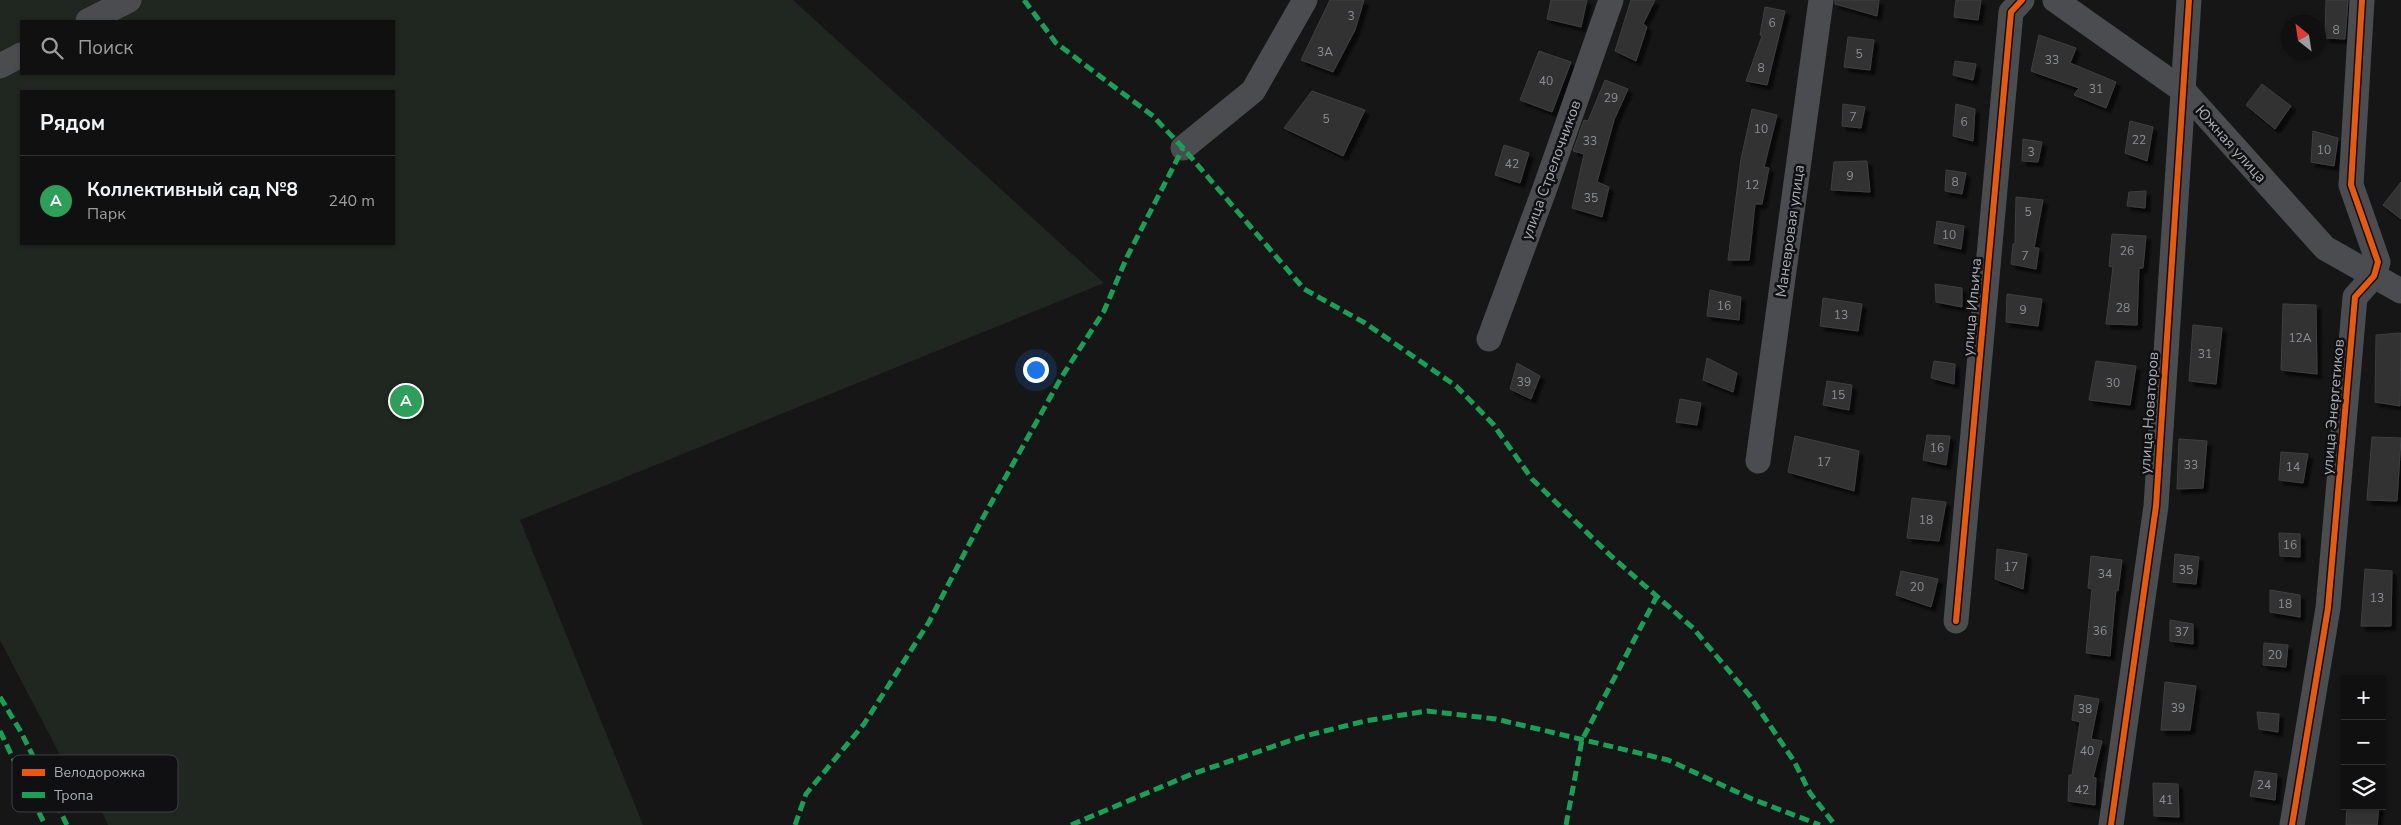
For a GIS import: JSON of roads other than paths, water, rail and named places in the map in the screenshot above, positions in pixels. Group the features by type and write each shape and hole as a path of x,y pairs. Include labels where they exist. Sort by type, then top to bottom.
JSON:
{"street":[{"path":"90,20 129,0"},
{"path":"1183,148 1252,91 1305,0"},
{"name":"улица Стрелочников","path":"1489,339 1545,188 1611,0"},
{"name":"Маневровая улица","path":"1758,461 1821,0"},
{"name":"улица Ильича","path":"1956,621 2011,12 2022,0"},
{"name":"Южная улица","path":"2056,0 2184,92 2325,248 2401,291"},
{"name":"улица Новаторов","path":"2111,825 2156,506 2189,0"},
{"path":"2362,0 2351,185 2378,262 2374,276"},
{"path":"0,66 20,56"},
{"name":"улица Энергетиков","path":"2292,825 2328,608 2355,297 2374,276"}],"place":[{"name":"Коллективный сад №8","path":"406,401"}]}
